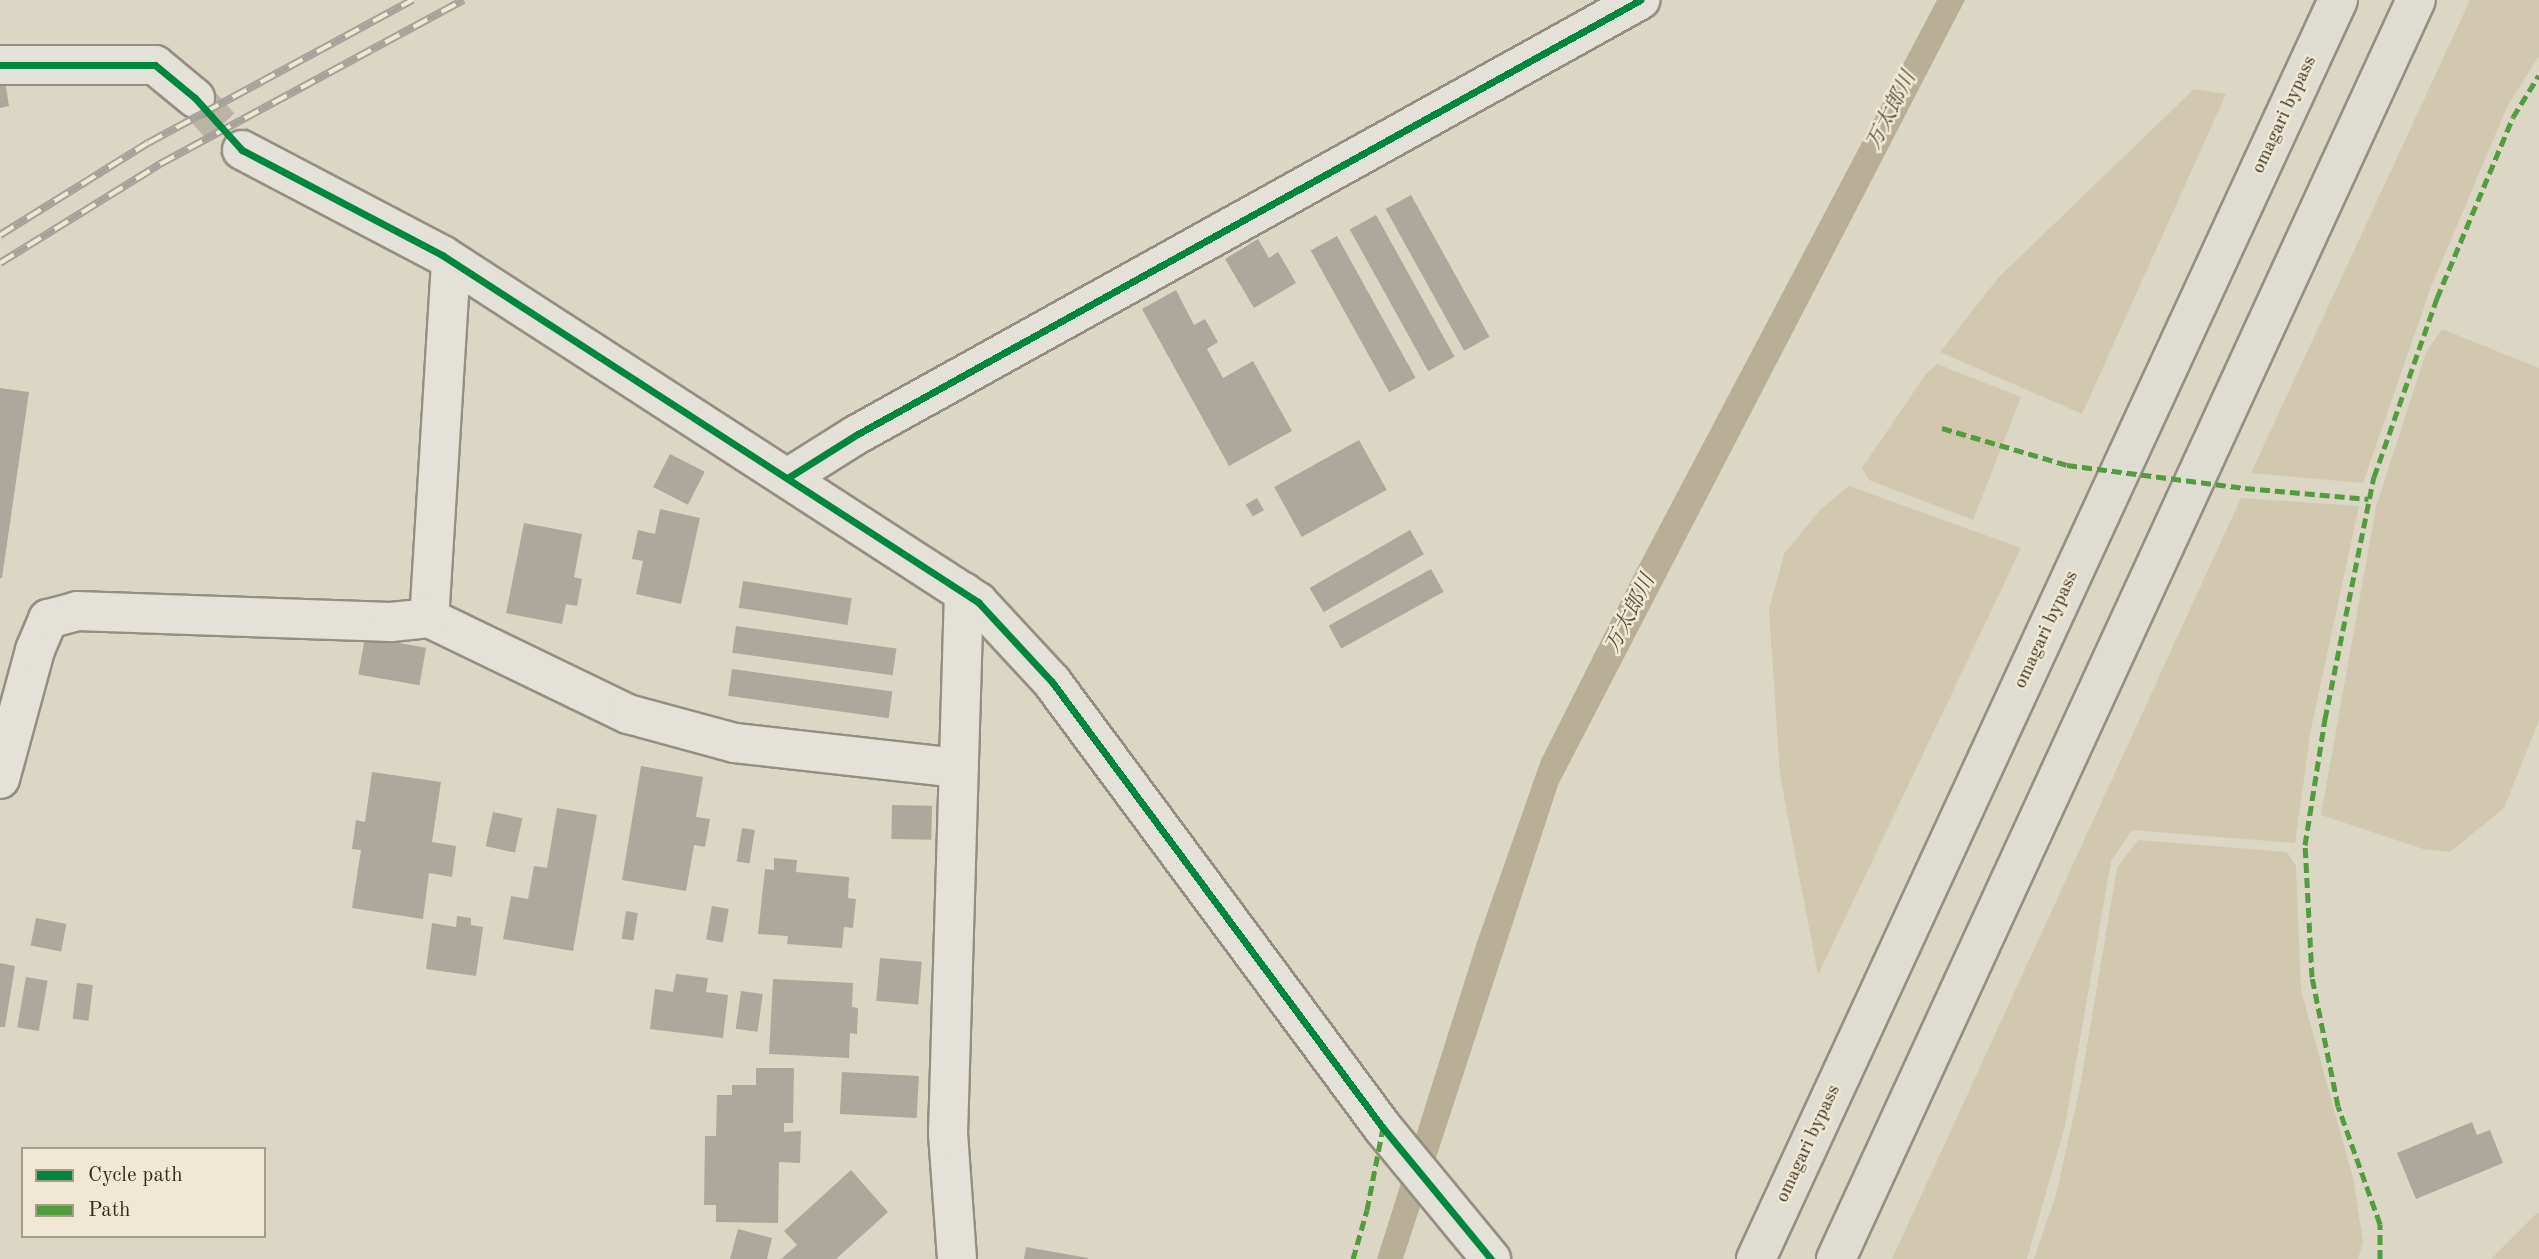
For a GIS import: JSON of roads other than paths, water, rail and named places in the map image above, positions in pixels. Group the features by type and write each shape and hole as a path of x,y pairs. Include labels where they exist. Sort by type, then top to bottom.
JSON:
{"highway":[{"name":"omagari bypass","path":"1756,1259 2339,0"},
{"path":"1836,1259 2416,0"}],"street":[{"path":"789,477 856,435 1640,0"},
{"path":"0,65 155,65 195,98"},
{"path":"242,150 451,262 978,601 1052,682 1385,1130 1444,1198 1491,1259"},
{"path":"429,618 451,262"},
{"path":"957,1259 948,1133 964,592"},
{"path":"0,779 35,650 48,619 78,611 391,622 429,618 628,714 735,743 958,768"}],"water":[{"name":"万太郎川","path":"1937,0 1965,0 1558,785 1403,1259 1377,1259 1477,942 1541,760 1637,569"}],"tunnel":[{"path":"195,98 242,150"}],"railway":[{"path":"0,235 148,143 413,0"},
{"path":"0,263 160,164 463,0"}]}
